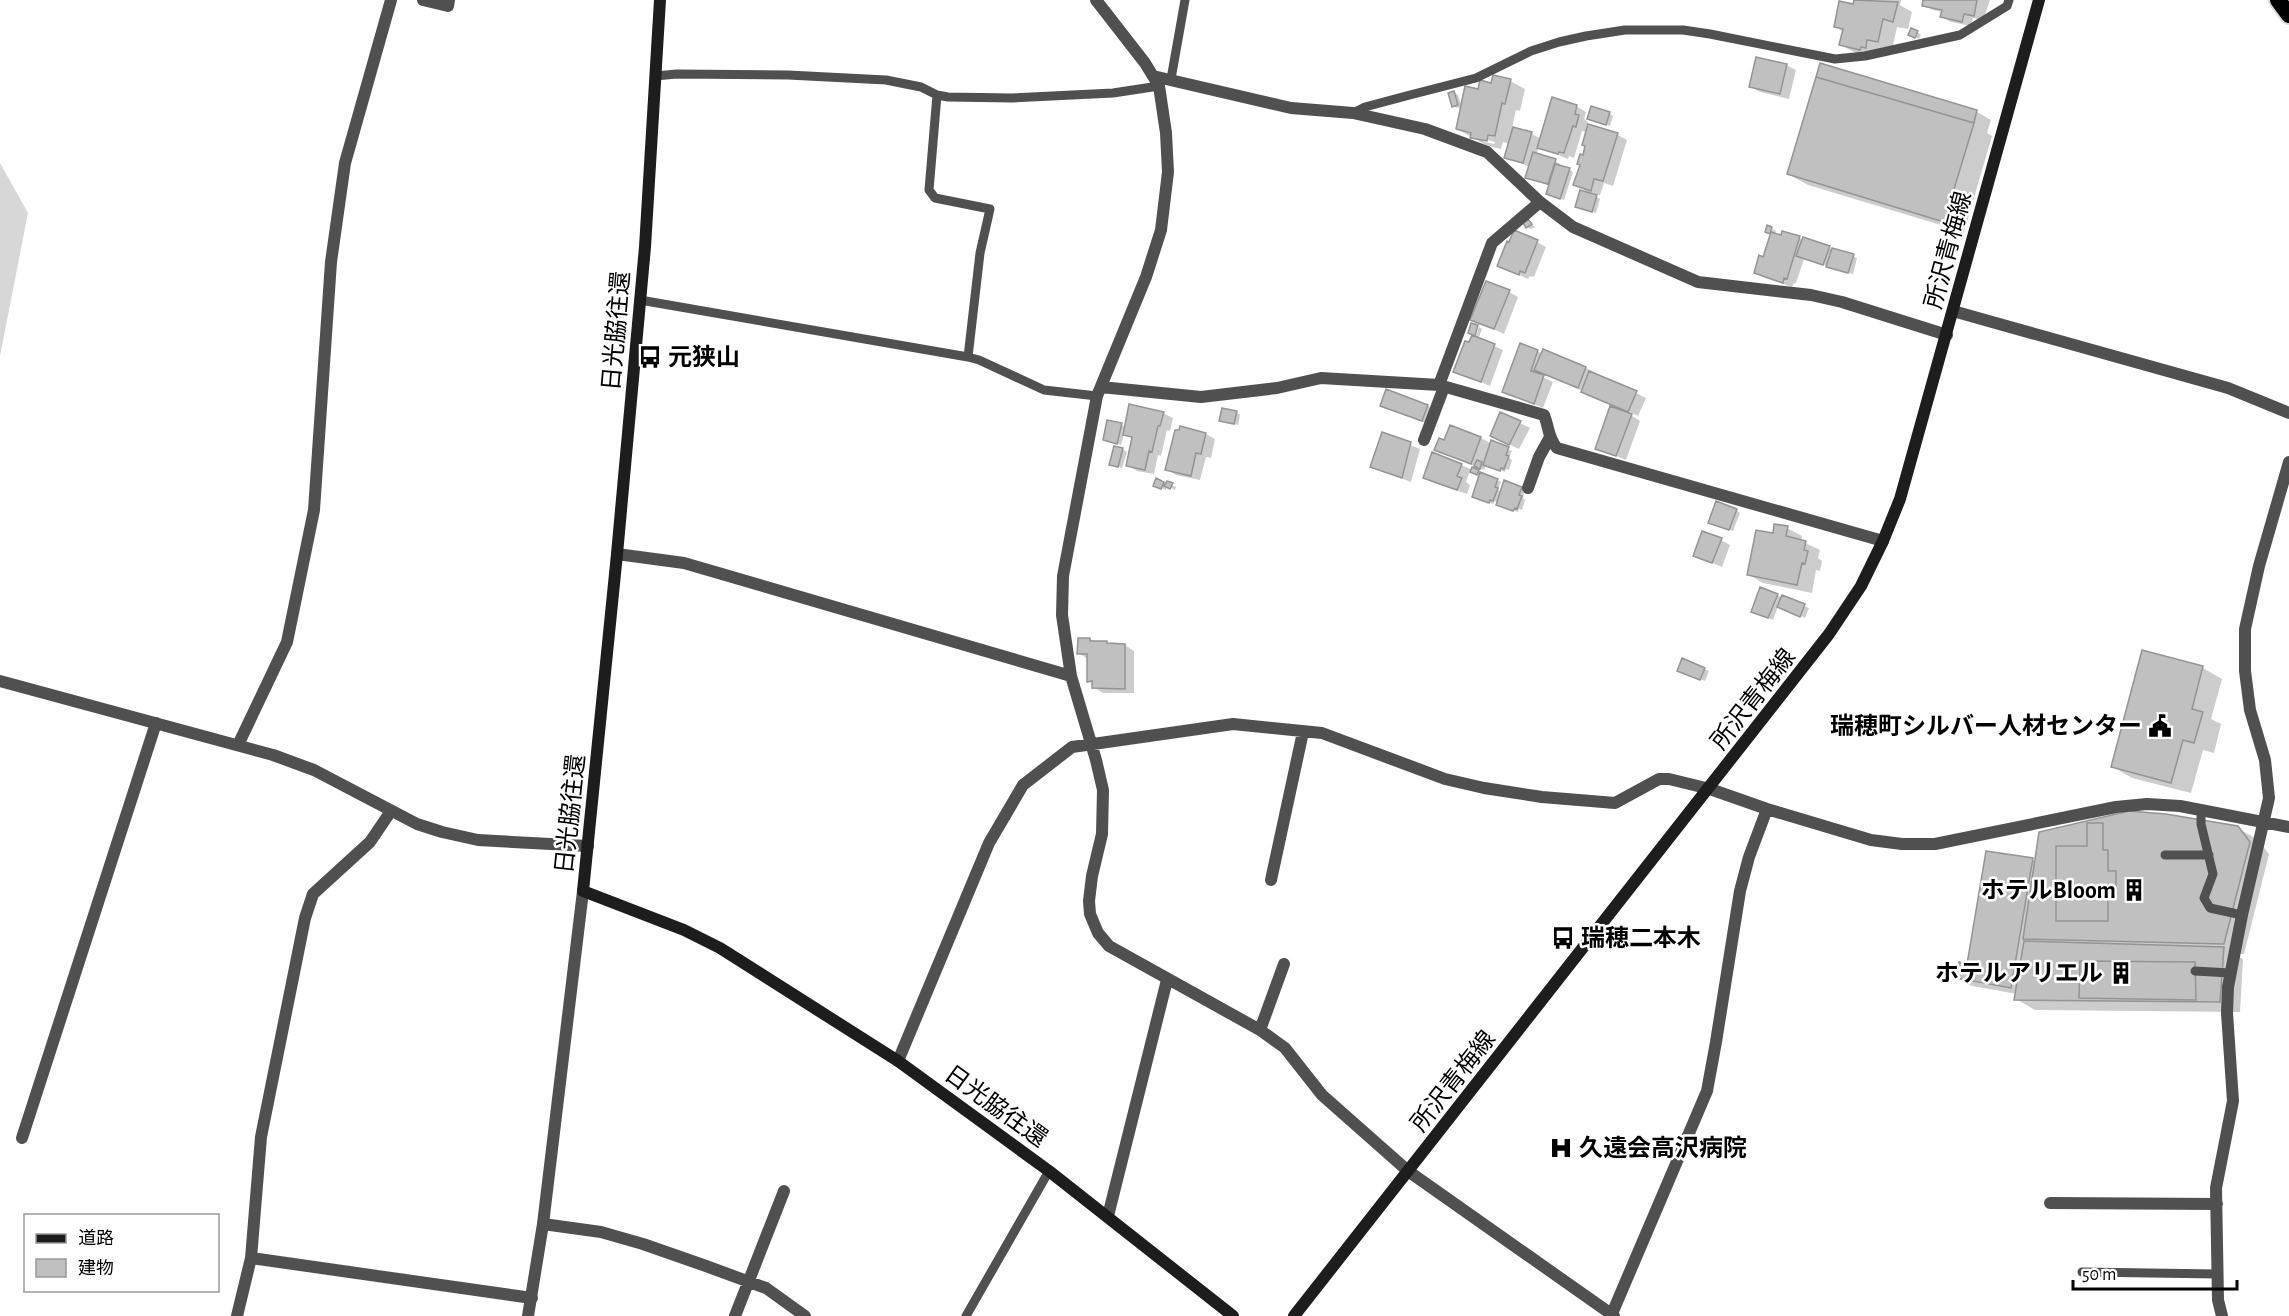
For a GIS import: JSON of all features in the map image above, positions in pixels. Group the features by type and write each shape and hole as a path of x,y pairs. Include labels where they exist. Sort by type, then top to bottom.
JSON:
{"highway":[{"path":"2278,0 2289,15"}],"main road":[{"name":"日光脇往還","path":"660,0 640,300 583,891 684,930 720,948 898,1061 1049,1171 1233,1316"},
{"name":"所沢青梅線","path":"1294,1316 1710,789 1829,634 1861,586 1883,541 1904,488 2039,0"}],"street":[{"path":"238,745 287,642 315,510 331,262 345,163 391,0"},
{"path":"423,0 448,6 449,0"},
{"path":"1096,0 1156,81 1166,133 1168,172 1161,230 1146,277 1099,391 1063,576 1062,615 1071,676 1103,790 1102,834 1089,901 1090,914 1098,933 1109,946 1260,1030 1285,1048 1322,1095 1408,1171 1613,1315 1707,1090 1740,891 1749,857 1767,809"},
{"path":"1156,81 1171,79 1292,108 1353,113 1425,129 1487,152 1540,202 1573,227 1698,282 1811,295 1842,302 1947,335"},
{"path":"1424,440 1492,243 1540,202"},
{"path":"1953,311 2228,388 2289,413"},
{"path":"1099,391 1202,397 1277,388 1321,378 1441,386 1544,415 1549,427 1549,439 1539,457 1528,488"},
{"path":"1549,439 1557,448 1883,541"},
{"path":"2222,1316 2218,1299 2216,1188 2233,1101 2227,1013 2230,973 2269,798 2265,760 2250,710 2245,671 2245,629 2259,566 2289,462"},
{"path":"617,554 684,562 1071,676"},
{"path":"0,681 273,755 314,770 417,824 478,840 588,846"},
{"path":"22,1138 156,723"},
{"path":"898,1061 989,843 1023,785 1072,747 1233,724 1322,733 1444,778 1484,788 1542,797 1615,803 1659,779 1669,779 1710,789 1767,809 1871,840 1924,844 1935,844 2116,807 2147,804 2201,810 2289,827"},
{"path":"1271,880 1303,732"},
{"path":"237,1316 251,1258 261,1137 304,918 313,894 370,842 391,811"},
{"path":"528,1316 543,1224 583,891"},
{"path":"1260,1030 1284,964"},
{"path":"1108,1216 1167,980"},
{"path":"735,1316 784,1191"},
{"path":"2050,1203 2217,1204"},
{"path":"543,1224 601,1232 749,1281 766,1287 805,1316"},
{"path":"251,1258 532,1298"}],"lane":[{"path":"1171,79 1185,0"},
{"path":"1353,113 1365,107 1476,78 1531,51 1586,36 1625,30 1683,30 1836,59 1865,56 1960,35 2007,6 2009,0"},
{"path":"655,76 677,74 788,75 886,80 921,87 937,95 948,97 1012,98 1113,93 1156,81"},
{"path":"937,95 929,190 935,198 990,209 980,253 968,357"},
{"path":"640,300 968,357 1044,390 1099,391"},
{"path":"2201,810 2201,824 2213,874 2204,898 2210,908 2242,915"},
{"path":"2165,855 2209,855"},
{"path":"2195,971 2230,973"},
{"path":"966,1316 1049,1171"},
{"path":"2082,1272 2218,1274"}],"shaded area":[{"path":"0,163 28,213 0,356"}],"building":[{"path":"1854,0 1898,2 1893,22 1883,19 1878,42 1867,40 1866,48 1861,47 1860,50 1839,45 1843,29 1834,27 1839,1 1853,4"},
{"path":"1923,0 1977,0 1974,16 1964,14 1962,22 1940,17 1942,10 1922,6"},
{"path":"1911,28 1918,31 1915,38 1908,35"},
{"path":"1756,57 1787,64 1780,94 1749,87"},
{"path":"1820,63 1977,110 1974,123 1816,77"},
{"path":"1493,75 1511,79 1505,104 1502,103 1495,136 1488,135 1487,141 1470,138 1471,133 1456,129 1465,86 1478,89 1480,80 1491,83"},
{"path":"1816,77 1974,123 1944,222 1787,174"},
{"path":"1454,91 1458,105 1452,107 1448,93"},
{"path":"1552,97 1577,105 1575,114 1579,115 1564,153 1559,152 1558,154 1537,148"},
{"path":"1591,106 1610,112 1606,125 1587,119"},
{"path":"1588,124 1618,133 1603,181 1594,179 1591,191 1573,185 1580,165 1577,164 1580,154 1583,155 1585,146 1582,145"},
{"path":"1513,127 1532,132 1523,163 1504,158"},
{"path":"1533,152 1556,159 1548,184 1525,178"},
{"path":"1555,164 1570,168 1560,199 1546,194"},
{"path":"1580,190 1597,195 1592,212 1575,207"},
{"path":"1528,219 1532,224 1526,228 1523,223"},
{"path":"1767,225 1772,227 1770,234 1765,232"},
{"path":"1514,230 1538,240 1525,273 1520,271 1519,275 1497,266"},
{"path":"1782,231 1800,236 1787,279 1784,278 1783,283 1754,273 1759,255 1763,257 1771,232 1781,235"},
{"path":"1803,237 1830,246 1823,265 1796,256"},
{"path":"1832,248 1854,254 1848,273 1826,267"},
{"path":"1486,281 1510,290 1494,329 1470,320"},
{"path":"1471,323 1478,325 1475,336 1468,333"},
{"path":"1472,335 1495,344 1481,382 1453,372 1465,341 1469,342"},
{"path":"1520,343 1538,350 1531,371 1544,375 1534,404 1502,392"},
{"path":"1543,349 1586,367 1578,388 1534,370"},
{"path":"1589,371 1637,391 1628,412 1581,392"},
{"path":"1386,389 1428,405 1422,421 1380,406"},
{"path":"1129,404 1164,412 1152,452 1149,451 1145,470 1126,466 1132,437 1123,435"},
{"path":"1610,406 1632,414 1616,456 1595,449"},
{"path":"1222,408 1237,411 1234,424 1219,421"},
{"path":"1500,412 1521,421 1509,445 1490,436"},
{"path":"1107,420 1122,423 1117,444 1103,440"},
{"path":"1450,425 1481,437 1471,464 1434,450 1439,438 1444,440"},
{"path":"1180,426 1206,433 1201,454 1196,453 1191,476 1165,470 1175,430 1179,430"},
{"path":"1382,432 1411,442 1402,478 1370,467"},
{"path":"1491,440 1509,447 1506,455 1509,456 1504,469 1501,468 1500,471 1483,465"},
{"path":"1114,446 1123,448 1118,467 1109,465"},
{"path":"1432,452 1462,464 1457,476 1462,478 1457,490 1423,478"},
{"path":"1477,460 1482,462 1480,469 1474,466"},
{"path":"1472,467 1479,470 1477,475 1470,472"},
{"path":"1480,472 1498,479 1495,487 1498,488 1493,501 1490,500 1489,503 1472,497"},
{"path":"1156,478 1164,482 1161,489 1153,486"},
{"path":"1504,480 1522,487 1519,495 1522,496 1517,509 1513,511 1496,505"},
{"path":"1167,481 1173,483 1170,489 1164,486"},
{"path":"1716,501 1737,509 1729,530 1708,523"},
{"path":"1774,524 1788,526 1786,536 1806,541 1804,550 1808,551 1805,564 1802,563 1797,585 1747,575 1756,530 1773,533"},
{"path":"1702,531 1722,538 1712,563 1693,556"},
{"path":"1760,587 1778,594 1768,618 1751,612"},
{"path":"1782,595 1805,604 1800,617 1777,607"},
{"path":"1078,638 1125,644 1125,689 1092,688 1092,681 1087,682 1087,654 1077,654"},
{"name":"瑞穂町シルバー人材センター","path":"2142,650 2203,666 2192,709 2203,712 2194,743 2183,740 2171,783 2111,767"},
{"path":"1682,658 1705,668 1700,680 1677,671"},
{"name":"ホテルBloom","path":"2129,811 2166,814 2238,826 2250,842 2224,944 2023,939 2039,832"},
{"path":"2087,823 2103,823 2103,850 2108,850 2108,871 2116,871 2116,896 2108,896 2108,921 2056,921 2056,846 2087,846"},
{"path":"1986,851 2033,858 2011,988 1956,978 1959,962 1967,964"},
{"name":"ホテルアリエル","path":"2024,941 2224,947 2220,1002 2014,1000"},
{"path":"2080,961 2195,962 2196,1000 2079,998"}],"place":[{"name":"元狭山","path":"650,357"},
{"name":"瑞穂町シルバー人材センター","path":"2160,726"},
{"name":"ホテルBloom","path":"2134,890"},
{"name":"瑞穂二本木","path":"1563,938"},
{"name":"ホテルアリエル","path":"2121,973"},
{"name":"久遠会高沢病院","path":"1561,1148"}]}
